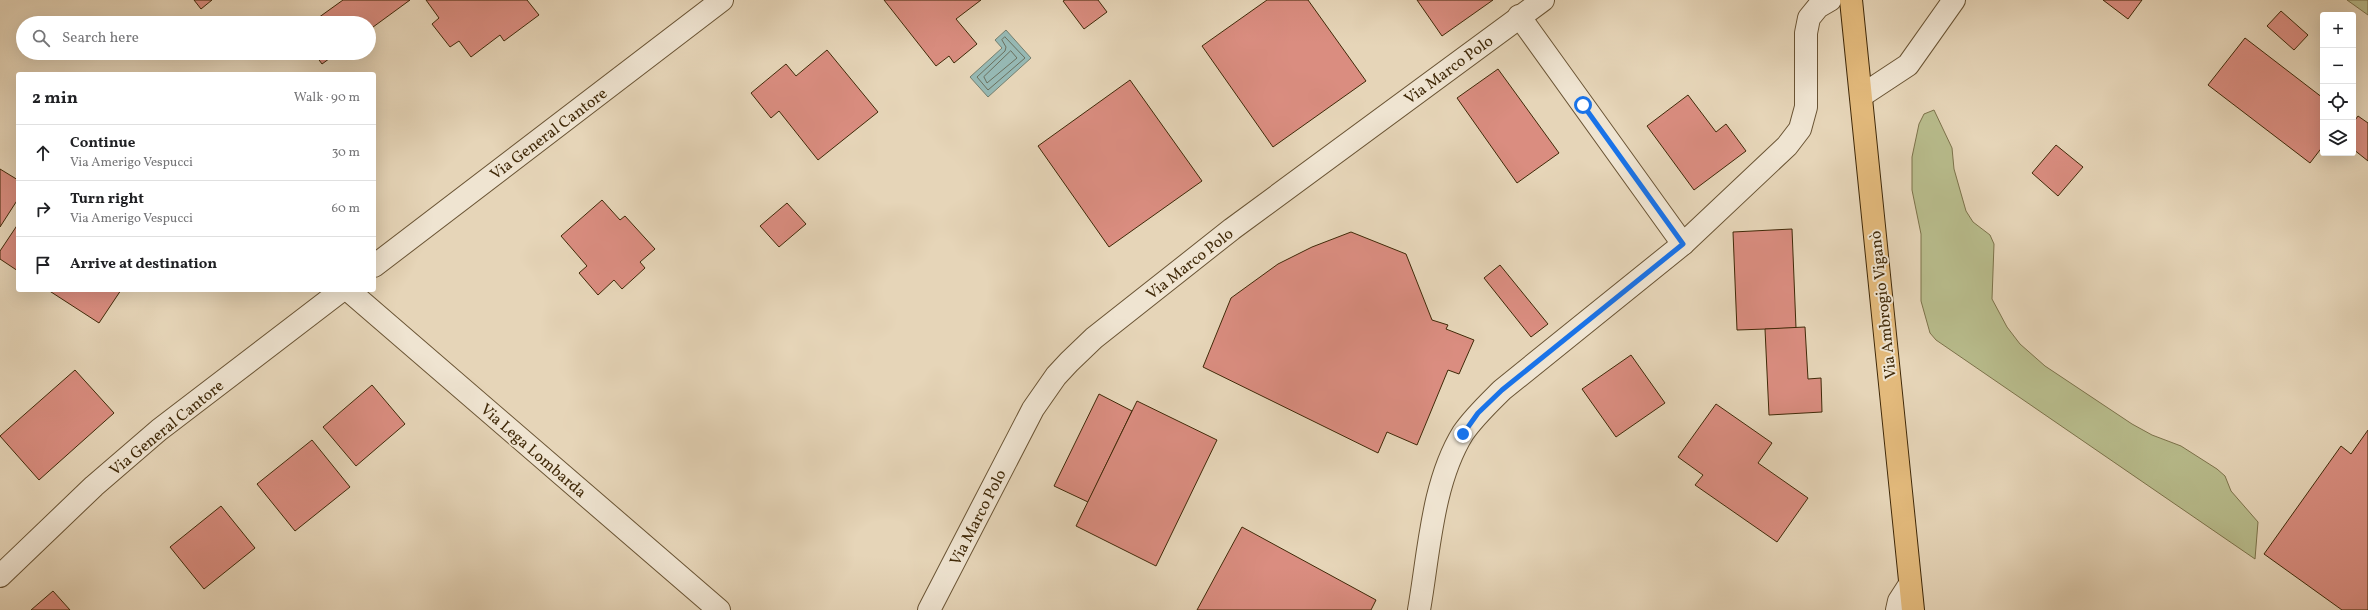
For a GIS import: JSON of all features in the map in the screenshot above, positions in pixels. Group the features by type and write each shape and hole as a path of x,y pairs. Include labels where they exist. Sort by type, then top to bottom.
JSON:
{"main road":[{"name":"Via Ambrogio Viganò","path":"1851,0 1913,610"}],"street":[{"name":"Via General Cantore","path":"376,264 722,0"},
{"name":"Via Marco Polo","path":"929,610 1033,409 1047,388 1069,362 1094,338 1232,230 1519,16 1543,0"},
{"path":"1418,610 1440,488 1448,464 1467,428 1478,413 1502,390 1683,244 1787,146 1800,128 1806,107 1806,33 1809,18 1818,7 1830,0"},
{"path":"1861,96 1908,65 1954,0"},
{"path":"1519,16 1683,244"},
{"name":"Via General Cantore","path":"0,576 94,486 159,430 339,292"},
{"name":"Via Lega Lombarda","path":"350,292 719,610"},
{"path":"1897,610 1899,601 1910,584"}],"green space":[{"path":"2347,0 2368,0 2368,15"},
{"path":"1934,110 1952,148 1954,169 1966,211 1973,222 1990,235 1994,244 1992,299 2007,327 2020,344 2045,366 2132,424 2152,435 2181,446 2217,469 2225,476 2231,491 2258,522 2255,559 1936,340 1930,333 1921,301 1921,234 1912,190 1912,157 1919,124 1924,114"}],"water":[{"path":"1006,30 1031,58 988,97 970,77 1002,48 995,40"}],"building":[{"path":"194,0 212,0 201,9"},
{"path":"343,0 410,0 376,25 376,16 321,16"},
{"path":"426,0 527,0 539,15 504,41 500,35 471,57 459,41 450,47 432,24 439,18"},
{"path":"884,0 981,0 956,19 977,44 954,63 949,56 936,66"},
{"path":"1098,0 1107,12 1084,29 1063,1"},
{"path":"1267,0 1308,0 1366,81 1273,147 1202,46"},
{"path":"1417,0 1493,0 1442,36"},
{"path":"2103,0 2142,0 2128,19"},
{"path":"2281,11 2308,35 2294,50 2267,26"},
{"path":"2245,38 2320,96 2320,150 2310,163 2208,85"},
{"path":"827,50 878,112 818,160 779,111 771,118 751,93 786,64 796,76"},
{"path":"319,60 327,60 322,64"},
{"path":"1498,69 1559,153 1517,183 1457,98"},
{"path":"1130,80 1202,181 1109,247 1038,146"},
{"path":"1688,95 1716,132 1726,124 1746,151 1694,190 1647,126"},
{"path":"2358,116 2368,123 2368,161 2356,151 2356,119"},
{"path":"2056,145 2083,167 2058,196 2032,173"},
{"path":"0,169 16,179 16,202 0,227"},
{"path":"602,200 620,220 625,216 655,249 640,262 645,268 622,289 614,280 598,295 579,273 587,266 561,236"},
{"path":"787,203 806,224 779,247 760,226"},
{"path":"16,227 16,270 0,259 0,251"},
{"path":"1792,229 1796,328 1737,330 1733,232"},
{"path":"1351,232 1406,254 1432,320 1448,325 1446,329 1474,340 1459,374 1448,370 1417,445 1387,432 1378,453 1203,367 1231,298 1278,264 1312,247"},
{"path":"1500,265 1548,324 1531,337 1484,278"},
{"path":"51,292 120,292 99,323"},
{"path":"1805,327 1808,379 1821,378 1822,412 1769,415 1765,329"},
{"path":"1631,355 1665,403 1616,437 1582,389"},
{"path":"75,370 114,413 39,480 0,436"},
{"path":"372,385 405,424 356,466 323,427"},
{"path":"1099,394 1132,411 1088,502 1054,486"},
{"path":"1137,401 1217,440 1156,566 1076,526"},
{"path":"1716,404 1772,443 1758,463 1808,498 1777,542 1695,485 1703,475 1678,457"},
{"path":"2368,430 2368,610 2342,610 2264,554 2341,446 2351,454"},
{"path":"312,440 350,487 295,531 257,484"},
{"path":"221,506 255,548 204,589 170,547"},
{"path":"1242,527 1376,600 1371,610 1197,610"},
{"path":"53,591 70,610 31,610"}],"route":[{"path":"1463,434 1478,413 1502,390 1683,244 1583,105"}]}
